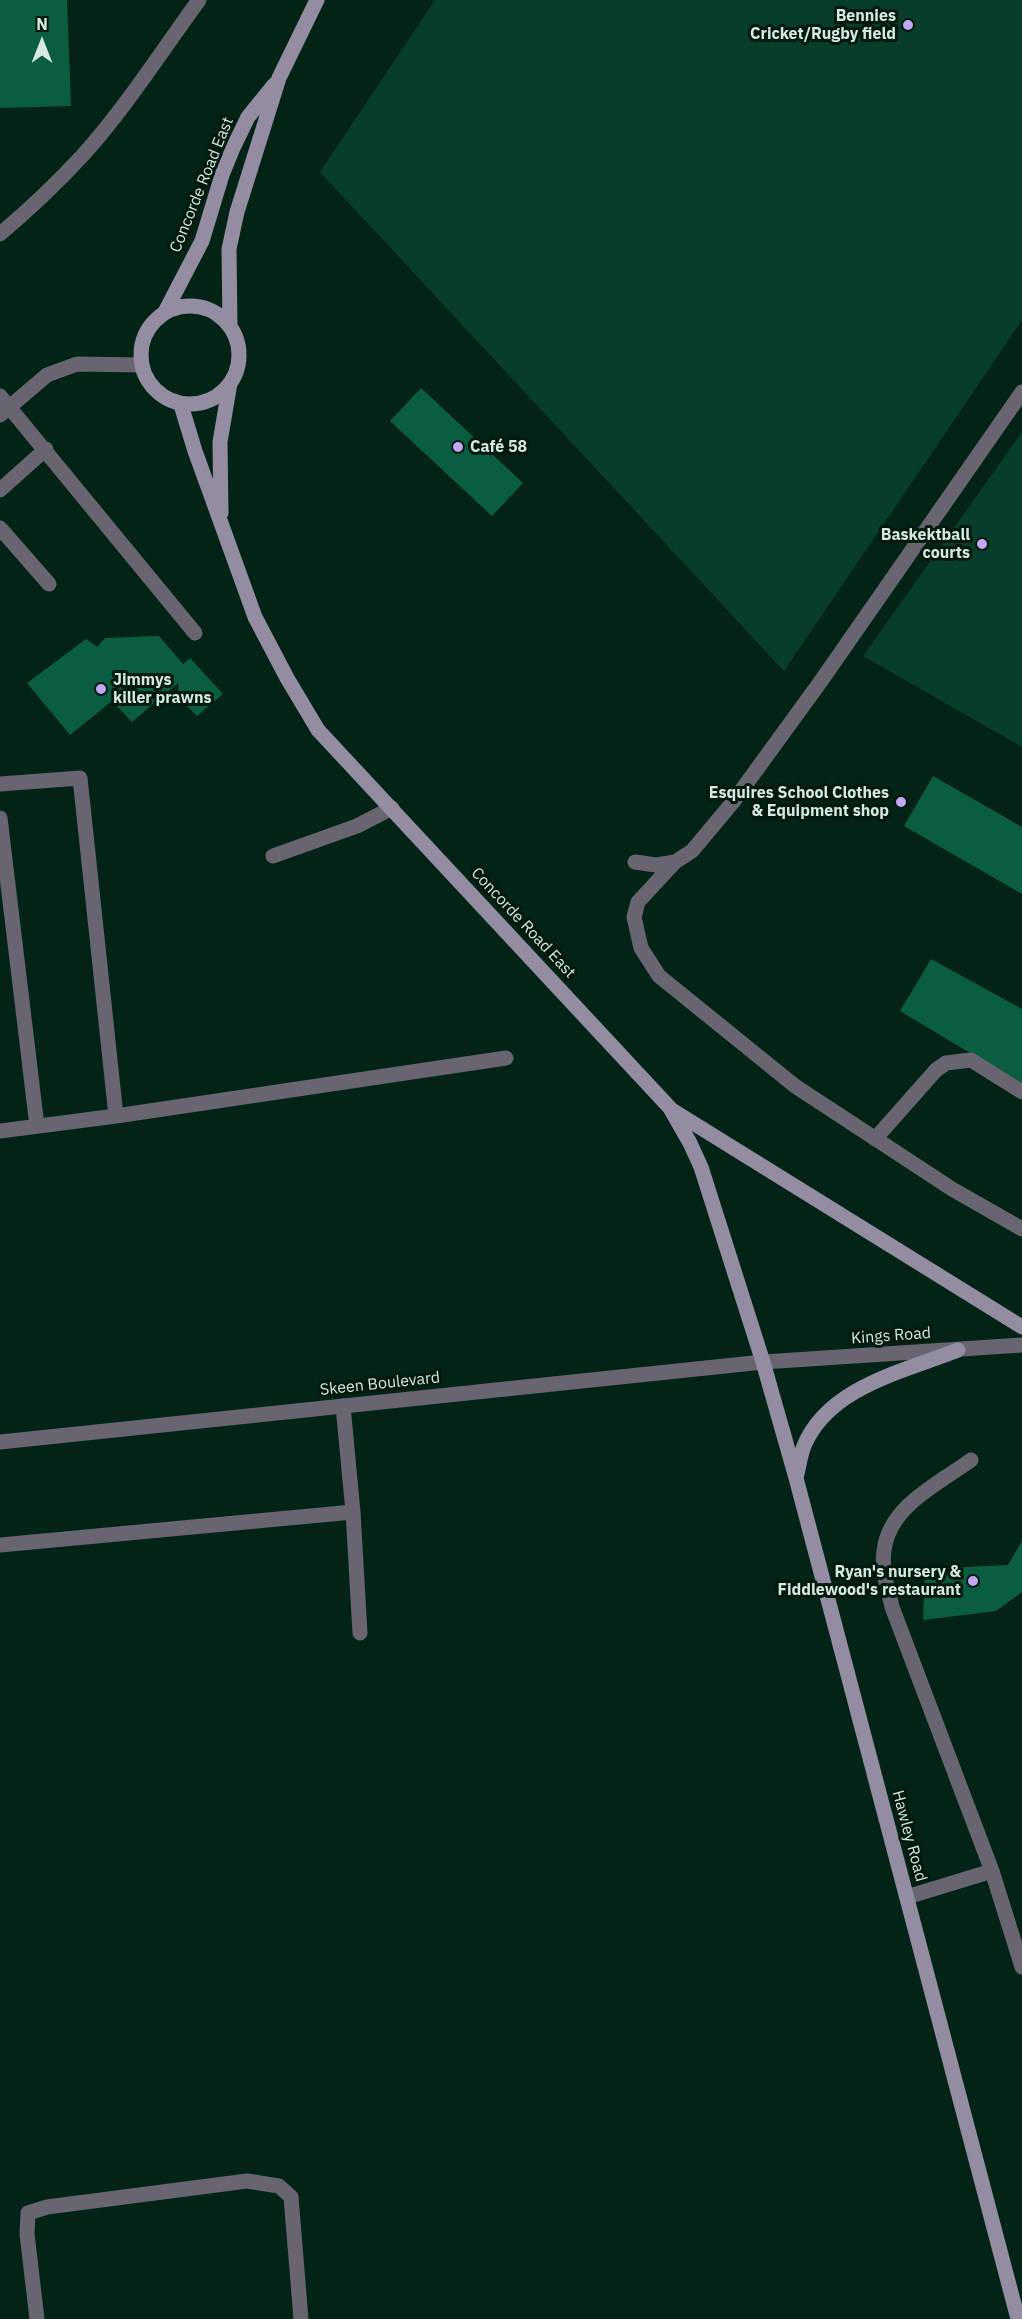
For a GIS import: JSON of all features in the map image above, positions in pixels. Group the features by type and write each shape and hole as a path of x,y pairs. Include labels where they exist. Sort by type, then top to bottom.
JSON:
{"main road":[{"name":"Concorde Road East","path":"230,326 229,249 237,212 279,78 317,0"},
{"name":"Concorde Road East","path":"165,312 202,241 222,175 248,117 279,78"},
{"path":"179,307 200,307 220,315 230,326 237,339 239,355 237,370 230,383 218,395 203,402 182,405 158,393 147,380 141,365 140,349 144,334 165,312 179,307"},
{"name":"Concorde Road East","path":"222,525 220,442 230,383"},
{"name":"Concorde Road East","path":"182,405 195,451 255,617 318,730 670,1108 690,1143 710,1190 763,1362"},
{"path":"670,1108 1022,1327"},
{"path":"796,1478 804,1446 816,1426 833,1407 873,1383 958,1350"},
{"name":"Hawley Road","path":"763,1362 796,1478 1018,2319"}],"street":[{"path":"0,234 43,196 84,154 198,0"},
{"path":"141,365 77,364 47,375 3,406 46,449 195,633"},
{"path":"1022,392 821,681 733,802 692,851 675,862 638,902 634,917 642,948 659,976 795,1086 952,1189 1022,1229"},
{"path":"0,490 46,449"},
{"path":"2,534 50,584"},
{"path":"0,784 80,778 116,1116"},
{"path":"273,856 357,826 392,808"},
{"path":"0,818 37,1126"},
{"path":"635,862 656,865 675,862"},
{"path":"0,1131 506,1058"},
{"path":"875,1139 936,1070 946,1063 971,1060 1022,1092"},
{"name":"Kings Road","path":"763,1362 1022,1345"},
{"name":"Skeen Boulevard","path":"0,1442 763,1362"},
{"path":"343,1406 353,1512 360,1633"},
{"path":"971,1460 902,1509 889,1528 883,1552 892,1607 992,1872 1022,1967"},
{"path":"0,1545 353,1512"},
{"path":"907,1897 992,1872"},
{"path":"37,2319 27,2234 28,2213 47,2207 247,2181 279,2186 291,2197 301,2319"}],"green space":[{"path":"435,0 1022,0 1022,320 784,671 320,172"},
{"name":"Baskektball courts","path":"1022,432 1022,747 863,656"}],"building":[{"path":"0,0 67,0 71,106 0,108"},
{"path":"421,388 523,483 492,516 390,421"},
{"name":"Jimmys killer prawns","path":"159,636 183,664 190,658 223,694 197,716 179,698 178,683 132,722 112,701 70,735 27,683 86,639 97,647 105,638"},
{"path":"933,776 1022,827 1022,894 904,826"},
{"path":"931,959 1022,1009 1022,1084 900,1011"},
{"name":"Ryan's nursery & Fiddlewood's restaurant","path":"1022,1541 1022,1592 996,1611 923,1620 925,1569 1008,1565"}],"place":[{"name":"Bennies Cricket/Rugby field","path":"908,25"},
{"name":"Café 58","path":"458,447"},
{"name":"Baskektball courts","path":"982,544"},
{"name":"Jimmys killer prawns","path":"101,689"},
{"name":"Esquires School Clothes & Equipment shop","path":"901,802"},
{"name":"Ryan's nursery & Fiddlewood's restaurant","path":"973,1581"}]}
